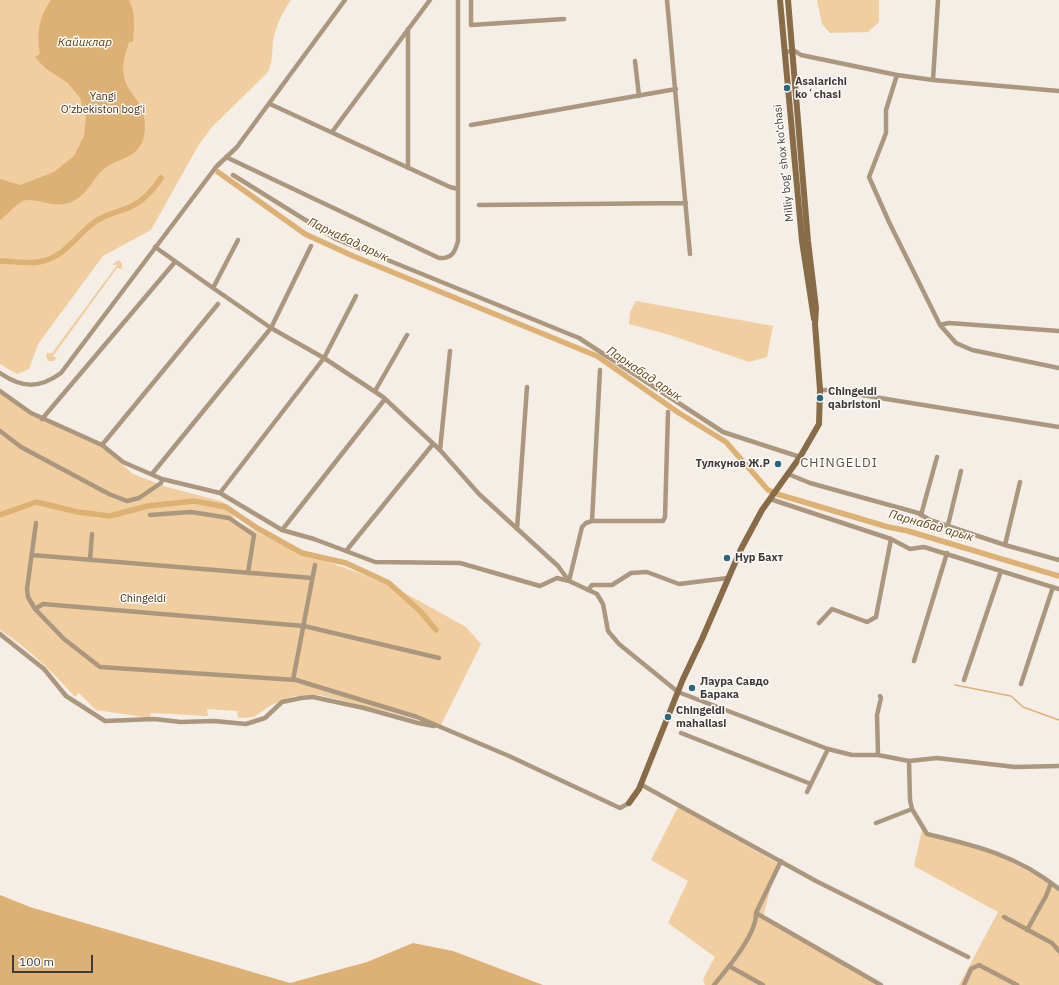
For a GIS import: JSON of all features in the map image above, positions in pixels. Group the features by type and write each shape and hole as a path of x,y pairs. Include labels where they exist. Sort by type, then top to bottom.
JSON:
{"main road":[{"name":"Milliy bog‘ shox ko‘chasi","path":"630,803 636,794 678,692 741,549 770,499 800,457 818,424 820,390 815,324 808,290 791,137 780,0"},
{"name":"Milliy bog‘ shox ko‘chasi","path":"788,0 791,51 816,308 815,324"},
{"path":"791,137 799,136"}],"street":[{"path":"0,373 10,380 23,385 37,385 46,383 61,373 216,167 237,147 270,104 345,0"},
{"path":"332,132 430,0"},
{"path":"226,157 439,258 445,259 452,256 456,250 458,240 458,0"},
{"path":"471,0 471,25 564,19"},
{"path":"667,0 690,254"},
{"path":"933,80 938,0"},
{"path":"408,29 408,168"},
{"path":"784,52 791,51 897,75 933,80 1059,91"},
{"path":"635,61 639,96"},
{"path":"897,75 886,110 886,133 870,177 889,222 940,325 956,343 972,350 1059,368"},
{"path":"471,125 676,89"},
{"path":"270,104 450,187 458,189"},
{"path":"232,176 336,240 579,338 723,432 800,457"},
{"path":"479,205 686,203"},
{"path":"213,288 238,240"},
{"path":"152,474 270,328 311,246"},
{"path":"155,247 270,328 324,358 385,399 440,450 479,494 558,566 569,581"},
{"path":"42,419 176,262"},
{"path":"220,493 324,358 356,296"},
{"path":"102,445 218,304"},
{"path":"940,325 949,323 1059,331"},
{"path":"375,392 407,335"},
{"path":"440,450 450,351"},
{"path":"592,521 600,370"},
{"path":"517,529 527,388"},
{"path":"820,390 831,390 1059,427"},
{"path":"0,391 42,419 102,445 123,462 162,479 220,493 282,530 375,562 460,563 540,586 557,578 569,581 588,590 600,599 608,631 619,644 678,692 828,749 852,755 878,755 909,761 937,758 1015,767 1059,766"},
{"path":"282,530 385,399"},
{"path":"569,581 582,528 586,523 592,521 663,522 665,517 668,412"},
{"path":"0,431 21,447 109,494 127,501 139,498 161,483 162,479"},
{"path":"346,551 433,444"},
{"path":"921,515 937,457"},
{"path":"948,525 961,471"},
{"path":"788,474 810,483 921,515 930,520 1005,545 1059,560"},
{"path":"1005,545 1020,482"},
{"path":"770,499 891,539 910,549 924,547 947,553 1059,589"},
{"path":"150,515 191,512 229,518 254,535 248,573"},
{"path":"36,523 27,589 28,597 35,609 64,639 100,667 293,680 417,717 620,808 630,803"},
{"path":"90,560 92,534"},
{"path":"819,623 832,609 867,622 876,618 891,539"},
{"path":"914,661 947,553"},
{"path":"32,555 312,578"},
{"path":"293,680 315,565"},
{"path":"964,680 1001,571"},
{"path":"588,590 592,585 612,585 631,573 647,572 679,584 728,578"},
{"path":"1021,684 1053,587"},
{"path":"35,609 43,604 304,626 439,658"},
{"path":"0,634 44,669 66,696 105,720 154,719 246,724 265,718 282,702 313,697 332,700 418,723 444,728"},
{"path":"878,755 877,715 881,698 880,696"},
{"path":"681,733 811,784"},
{"path":"807,792 828,749"},
{"path":"909,761 910,800 912,809 928,834 981,847 1003,855 1059,889"},
{"path":"640,784 816,881 968,957"},
{"path":"876,823 912,809"},
{"path":"714,985 729,966 752,930 756,921 756,913 781,861"},
{"path":"1027,930 1046,896 1051,883"},
{"path":"756,913 878,984"},
{"path":"1004,917 1052,943 1059,951"},
{"path":"964,985 971,969 979,965 1018,985"},
{"path":"729,966 763,985"}],"green space":[{"name":"Yangi O'zbekiston bog'i","path":"0,0 291,0 282,14 276,30 273,41 271,61 267,73 212,127 198,146 151,230 103,256 38,344 29,369 17,374 0,364"},
{"path":"817,0 879,0 879,22 868,32 830,33 822,24"},
{"path":"118,260 122,263 122,269 117,268 53,356 57,358 53,361 48,361 46,356 47,353 52,353 117,265 112,265"},
{"path":"636,301 773,326 767,357 749,362 670,335 629,324 630,312"},
{"name":"Chingeldi","path":"0,392 25,411 103,447 133,474 167,487 224,502 237,522 289,548 362,574 403,592 466,627 481,644 441,725 320,695 294,696 271,705 254,717 238,718 237,711 207,709 208,716 151,713 150,718 96,710 79,693 75,697 40,661 0,630"},
{"path":"678,807 777,863 763,917 879,985 705,985 703,979 715,957 668,923 688,881 651,860"},
{"path":"922,830 995,854 1039,877 1059,891 1059,985 959,985 998,912 914,866"}],"water":[{"name":"Кайиклар","path":"51,0 129,0 134,15 133,42 129,42 124,59 123,72 126,83 142,110 145,126 144,136 141,144 133,154 100,172 85,192 77,199 64,204 51,204 26,200 18,204 0,220 0,179 20,185 54,172 74,156 84,136 86,117 80,98 68,83 45,68 35,57 40,54 38,40 41,19"},
{"path":"0,895 30,907 290,983 367,962 413,943 453,951 543,985 0,985"}],"waterway":[{"name":"Парнабад арык","path":"218,172 305,234 353,256 597,356 679,413 726,442 768,490 888,527 908,531 1059,576"},
{"name":"Парнабад арык","path":"0,261 33,263 43,261 59,254 96,221 140,202 161,178"},
{"path":"0,515 36,502 78,512 110,516 148,506 194,501 226,507 257,528 302,553 346,563 389,583 420,611 436,630"},
{"path":"955,685 1011,696 1023,707 1059,720"}],"place":[{"name":"Asalarichi koʻchasi","path":"787,88"},
{"name":"Chingeldi qabristoni","path":"820,398"},
{"name":"Тулкунов Ж.Р","path":"778,464"},
{"name":"Нур Бахт","path":"727,558"},
{"name":"Лаура Савдо Барака","path":"692,688"},
{"name":"Chingeldi mahallasi","path":"668,717"}],"district":[{"name":"CHINGELDI","path":"839,463"}]}
